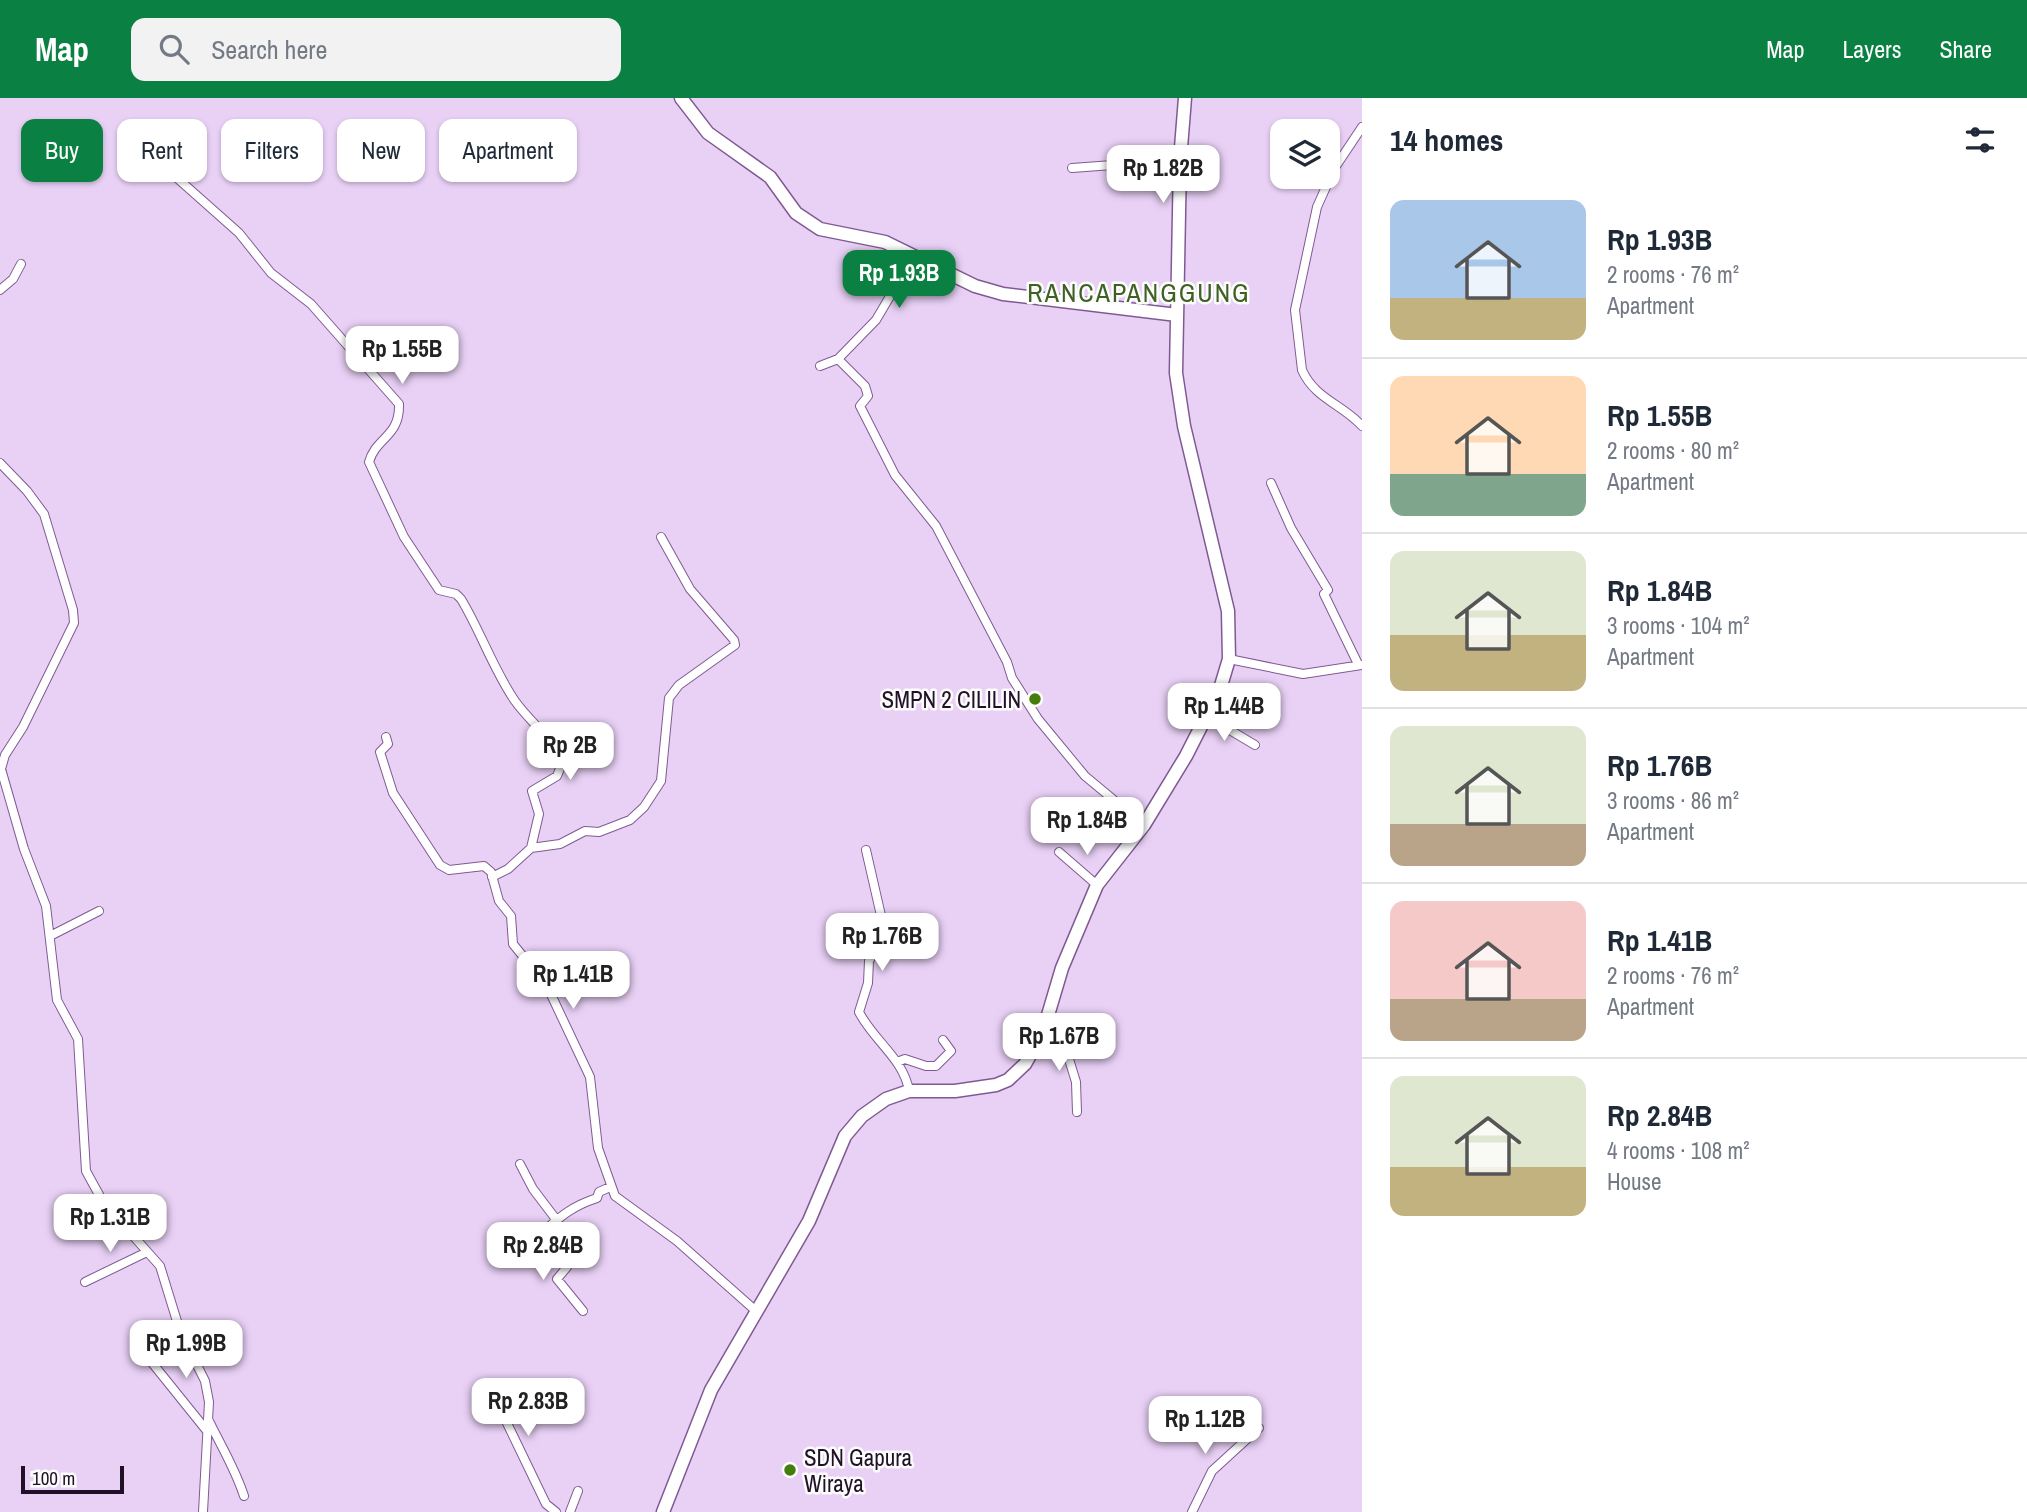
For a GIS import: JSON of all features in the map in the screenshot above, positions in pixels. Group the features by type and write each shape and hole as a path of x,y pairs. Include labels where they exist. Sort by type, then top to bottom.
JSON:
{"main road":[{"path":"681,98 708,132 770,177 796,213 810,225 871,237 975,286 1003,294 1104,304 1177,315"},
{"path":"663,1512 711,1390 809,1221 845,1136 874,1106 909,1091 955,1091 996,1085 1008,1080 1034,1054 1062,968 1097,884 1144,825 1208,717 1229,659 1228,611 1187,439 1177,382 1180,160 1185,98"}],"street":[{"path":"1362,127 1334,169 1317,207 1295,310 1302,370 1306,379 1326,401 1362,426"},
{"path":"1072,168 1180,160"},
{"path":"182,182 239,233 271,273 311,304 399,404 399,419 395,430 371,453 369,462 373,472 404,537 439,590 456,594 461,599 483,646 515,700 563,761 556,776 532,790 539,814 531,848 508,869 492,877"},
{"path":"820,366 838,359 876,320 896,286 907,254"},
{"path":"0,290 13,279 20,264"},
{"path":"838,359 866,388 868,396 860,406 883,453 895,475 936,526 1028,704 1085,776 1144,825"},
{"path":"0,463 27,491 44,514 73,610 72,630 23,727 5,755 1,769 24,849 41,888 52,935 52,970 57,1000 78,1039 86,1171 103,1202 162,1270 180,1331 202,1372 209,1402 203,1512"},
{"path":"1229,659 1303,674 1330,672 1360,664 1324,594 1328,590 1290,528 1271,483"},
{"path":"531,848 560,844 585,831 599,832 629,820 644,807 661,781 669,698 687,679 734,645 734,640 690,589 661,537"},
{"path":"1208,717 1255,744"},
{"path":"386,737 388,744 380,752 390,786 440,865 449,870 486,866 499,901 511,916 513,944 547,986 590,1077 598,1148 610,1187 619,1201 677,1241 755,1311"},
{"path":"866,850 885,933 869,961 868,983 859,1012 879,1043 907,1077 909,1091"},
{"path":"1059,852 1097,884"},
{"path":"52,935 99,911"},
{"path":"1043,1032 1064,1043 1076,1082 1077,1112"},
{"path":"897,1062 905,1059 926,1066 936,1066 951,1051 943,1040"},
{"path":"520,1164 533,1189 555,1218"},
{"path":"512,1254 531,1244 555,1218 577,1205 597,1198 598,1192 610,1187"},
{"path":"541,1233 567,1267 557,1279 583,1311"},
{"path":"85,1282 147,1252"},
{"path":"141,1349 207,1431"},
{"path":"519,1386 523,1395 506,1407 505,1419 546,1504 556,1512"},
{"path":"208,1419 236,1467 244,1496"},
{"path":"1192,1512 1212,1471 1259,1429"},
{"path":"570,1512 578,1492"}],"place":[{"name":"SMPN 2 CILILIN","path":"1035,699"},
{"name":"SDN Gapura Wiraya","path":"790,1470"}],"district":[{"name":"RANCAPANGGUNG","path":"1139,292"}]}
